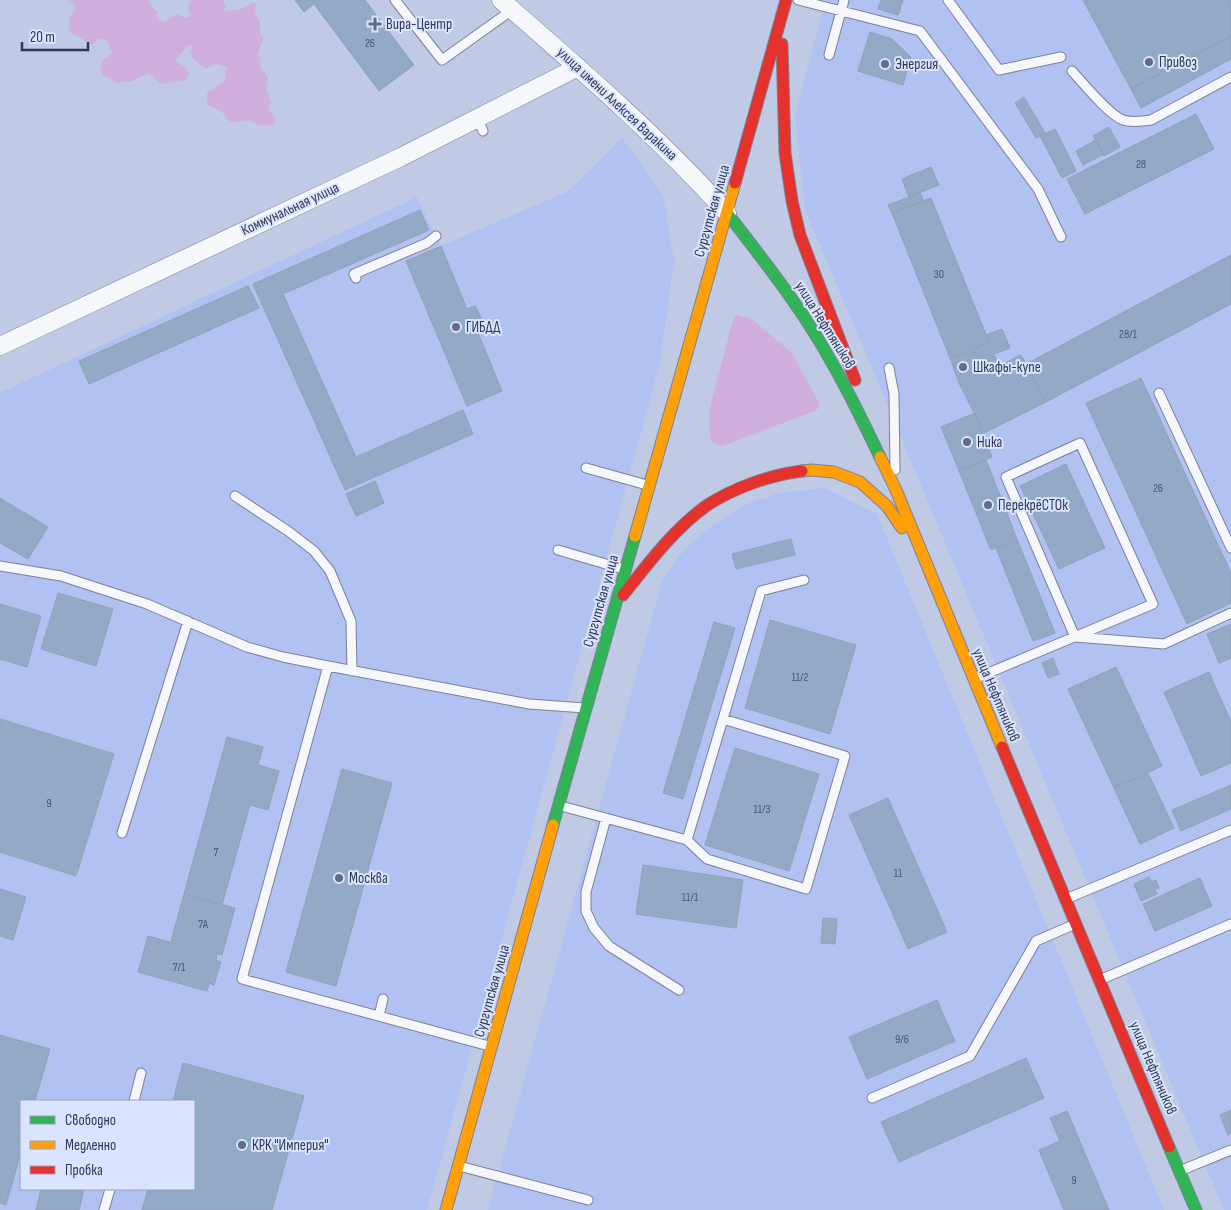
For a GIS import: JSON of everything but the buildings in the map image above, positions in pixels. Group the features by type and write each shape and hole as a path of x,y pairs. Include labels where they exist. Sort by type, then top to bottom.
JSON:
{"main road":[{"name":"Сургутская улица","path":"446,1210 786,0"},
{"path":"781,17 785,153 800,235 896,490"},
{"name":"улица Нефтяников","path":"727,214 774,273 807,321 842,382 896,490 973,679 1196,1210"},
{"path":"615,605 658,552 684,525 707,506 738,489 781,474 811,470 834,472 860,482 887,506 921,554"}],"street":[{"name":"улица имени Алексея Варакина","path":"507,5 578,67 670,152 727,214"},
{"name":"Коммунальная улица","path":"0,346 392,161 480,125 578,67"}],"lane":[{"path":"395,0 442,60 507,5"},
{"path":"798,0 920,32 1038,188 1061,237"},
{"path":"830,54 844,0"},
{"path":"948,0 999,70 1061,57"},
{"path":"1072,71 1115,116 1125,120 1136,121 1151,120 1231,76"},
{"path":"356,278 354,274 427,243 436,236"},
{"path":"889,368 894,394 896,490"},
{"path":"1159,393 1231,548"},
{"path":"973,679 1075,637 1153,604 1080,443 1006,477 1075,637"},
{"path":"586,468 650,486"},
{"path":"235,496 288,531 314,551 330,571 351,621 352,671"},
{"path":"558,550 626,570"},
{"path":"0,566 61,576 147,604 247,647 283,657 529,704 586,708"},
{"path":"687,840 761,591 804,580"},
{"path":"1075,637 1164,644 1231,613"},
{"path":"122,833 188,620"},
{"path":"328,666 242,979 492,1047"},
{"path":"559,805 687,840 707,859 806,889 845,756 723,720"},
{"path":"606,818 586,892 586,911 594,928 609,946 679,990"},
{"path":"1066,899 1231,830"},
{"path":"872,1098 970,1056 1036,941 1076,924"},
{"path":"1099,980 1231,924"},
{"path":"379,1016 383,999"},
{"path":"134,1100 141,1074"},
{"path":"1180,1172 1231,1150"},
{"path":"459,1166 588,1200"},
{"path":"104,1210 110,1190"}],"shaded area":[{"path":"69,0 149,0 158,13 156,16 163,23 177,14 185,18 191,16 188,8 190,0 222,0 226,7 224,11 241,9 253,2 256,4 255,12 260,23 260,35 264,37 257,55 261,59 260,66 268,78 266,88 271,103 268,109 275,118 274,126 257,125 250,120 231,122 226,118 226,115 207,104 207,93 225,80 227,67 216,64 207,69 192,58 192,46 189,45 175,60 187,69 189,74 185,80 161,84 149,73 132,81 116,83 103,75 100,68 103,60 112,53 107,40 98,39 92,45 69,31 69,18 76,9 75,5"},
{"path":"826,0 1231,0 1231,1210 1224,1210 805,210 795,114"},
{"path":"622,138 663,195 674,260 660,363 427,1210 0,1210 0,393 417,197 441,246 567,192"},
{"path":"737,315 752,319 792,353 819,403 817,410 723,446 717,445 710,438 709,413 733,320"},
{"path":"825,488 877,514 1164,1210 488,1210 663,578 685,549 714,524 749,503 779,493"}],"traffic: fast":[{"path":"727,213 778,279 817,337 846,388 880,457"},
{"path":"553,825 635,536"},
{"path":"1169,1147 1196,1210"}],"traffic: slow":[{"path":"635,536 735,183"},
{"path":"880,457 896,490 1002,747"},
{"path":"802,471 834,472 860,482 887,506 902,528"},
{"path":"446,1210 553,825"}],"traffic: jam":[{"path":"735,183 786,0"},
{"path":"782,44 785,153 792,201 800,235 855,380"},
{"path":"623,595 672,537 706,506 752,483 802,471"},
{"path":"1002,747 1169,1147"}],"place":[{"name":"Вира-Центр","path":"375,24"},
{"name":"Привоз","path":"1149,62"},
{"name":"Энергия","path":"885,64"},
{"name":"ГИБДД","path":"456,327"},
{"name":"Шкафы-купе","path":"963,367"},
{"name":"Ника","path":"967,442"},
{"name":"ПерекрёСТОк","path":"988,505"},
{"name":"Москва","path":"339,878"},
{"name":"КРК \"Империя\"","path":"242,1145"}]}
